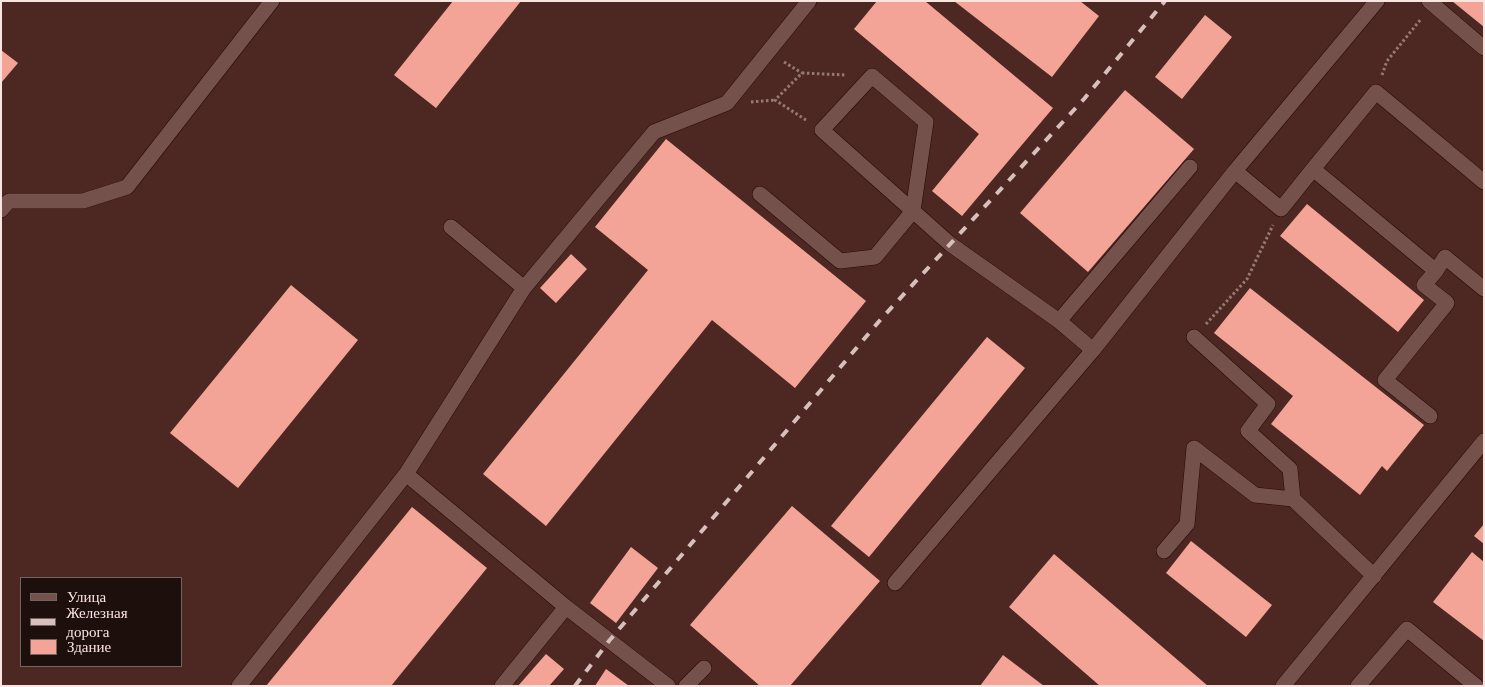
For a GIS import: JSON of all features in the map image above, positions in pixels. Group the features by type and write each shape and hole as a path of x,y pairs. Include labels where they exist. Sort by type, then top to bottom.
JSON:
{"lane":[{"path":"1,210 9,202 84,201 127,187 272,1"},
{"path":"239,686 406,474 524,288 654,132 727,103 809,1"},
{"path":"895,584 1093,350 1235,171 1377,1"},
{"path":"1431,3 1484,48"},
{"path":"760,194 840,261 876,257 913,211 926,122 872,76 822,130 913,211 950,244 1059,321 1093,350"},
{"path":"1235,171 1281,209 1376,92 1484,182"},
{"path":"1059,321 1190,168"},
{"path":"1313,169 1436,270"},
{"path":"451,227 524,288"},
{"path":"1430,416 1385,380 1447,303 1424,285 1445,256 1484,289"},
{"path":"1194,336 1268,404 1248,431 1290,468 1293,499"},
{"path":"1283,686 1484,441"},
{"path":"1164,551 1187,524 1194,448 1255,495 1293,499 1374,576"},
{"path":"406,474 566,607 668,686"},
{"path":"502,686 566,607"},
{"path":"1358,686 1407,630 1476,686"},
{"path":"686,686 704,668"}],"path":[{"path":"1376,92 1387,61 1431,3"},
{"path":"822,130 775,100 802,74 872,76"},
{"path":"1194,336 1247,279 1281,209"}],"shaded area":[{"path":"1,1 1484,1 1484,686 1,686"}],"building":[{"path":"453,1 521,1 436,108 394,75"},
{"path":"877,1 925,1 1053,108 962,216 932,191 979,134 854,29"},
{"path":"954,1 1080,1 1099,16 1052,77"},
{"path":"1452,1 1484,1 1484,27"},
{"path":"1205,15 1232,37 1182,99 1155,77"},
{"path":"1,50 18,63 1,83"},
{"path":"1125,90 1194,149 1088,272 1020,213"},
{"path":"666,139 866,301 795,388 712,320 546,526 483,474 648,270 595,227"},
{"path":"1307,204 1424,300 1398,332 1280,236"},
{"path":"571,254 587,269 556,303 540,288"},
{"path":"291,285 358,340 238,488 170,433"},
{"path":"1250,288 1424,425 1387,471 1382,466 1360,495 1271,424 1293,396 1214,333"},
{"path":"987,337 1025,368 869,557 831,526"},
{"path":"792,506 880,581 790,686 760,686 690,625"},
{"path":"412,507 487,568 391,686 266,686"},
{"path":"1484,524 1484,544 1474,536"},
{"path":"1191,541 1272,605 1246,637 1166,573"},
{"path":"631,547 658,568 616,623 590,603"},
{"path":"1472,552 1484,562 1484,641 1433,602"},
{"path":"1054,554 1208,686 1100,686 1009,607"},
{"path":"546,654 564,669 549,686 518,686"},
{"path":"1003,655 1044,686 980,686"},
{"path":"606,669 629,686 595,686"}],"railway":[{"path":"575,686 609,641 881,319 1084,99 1165,1"}]}
